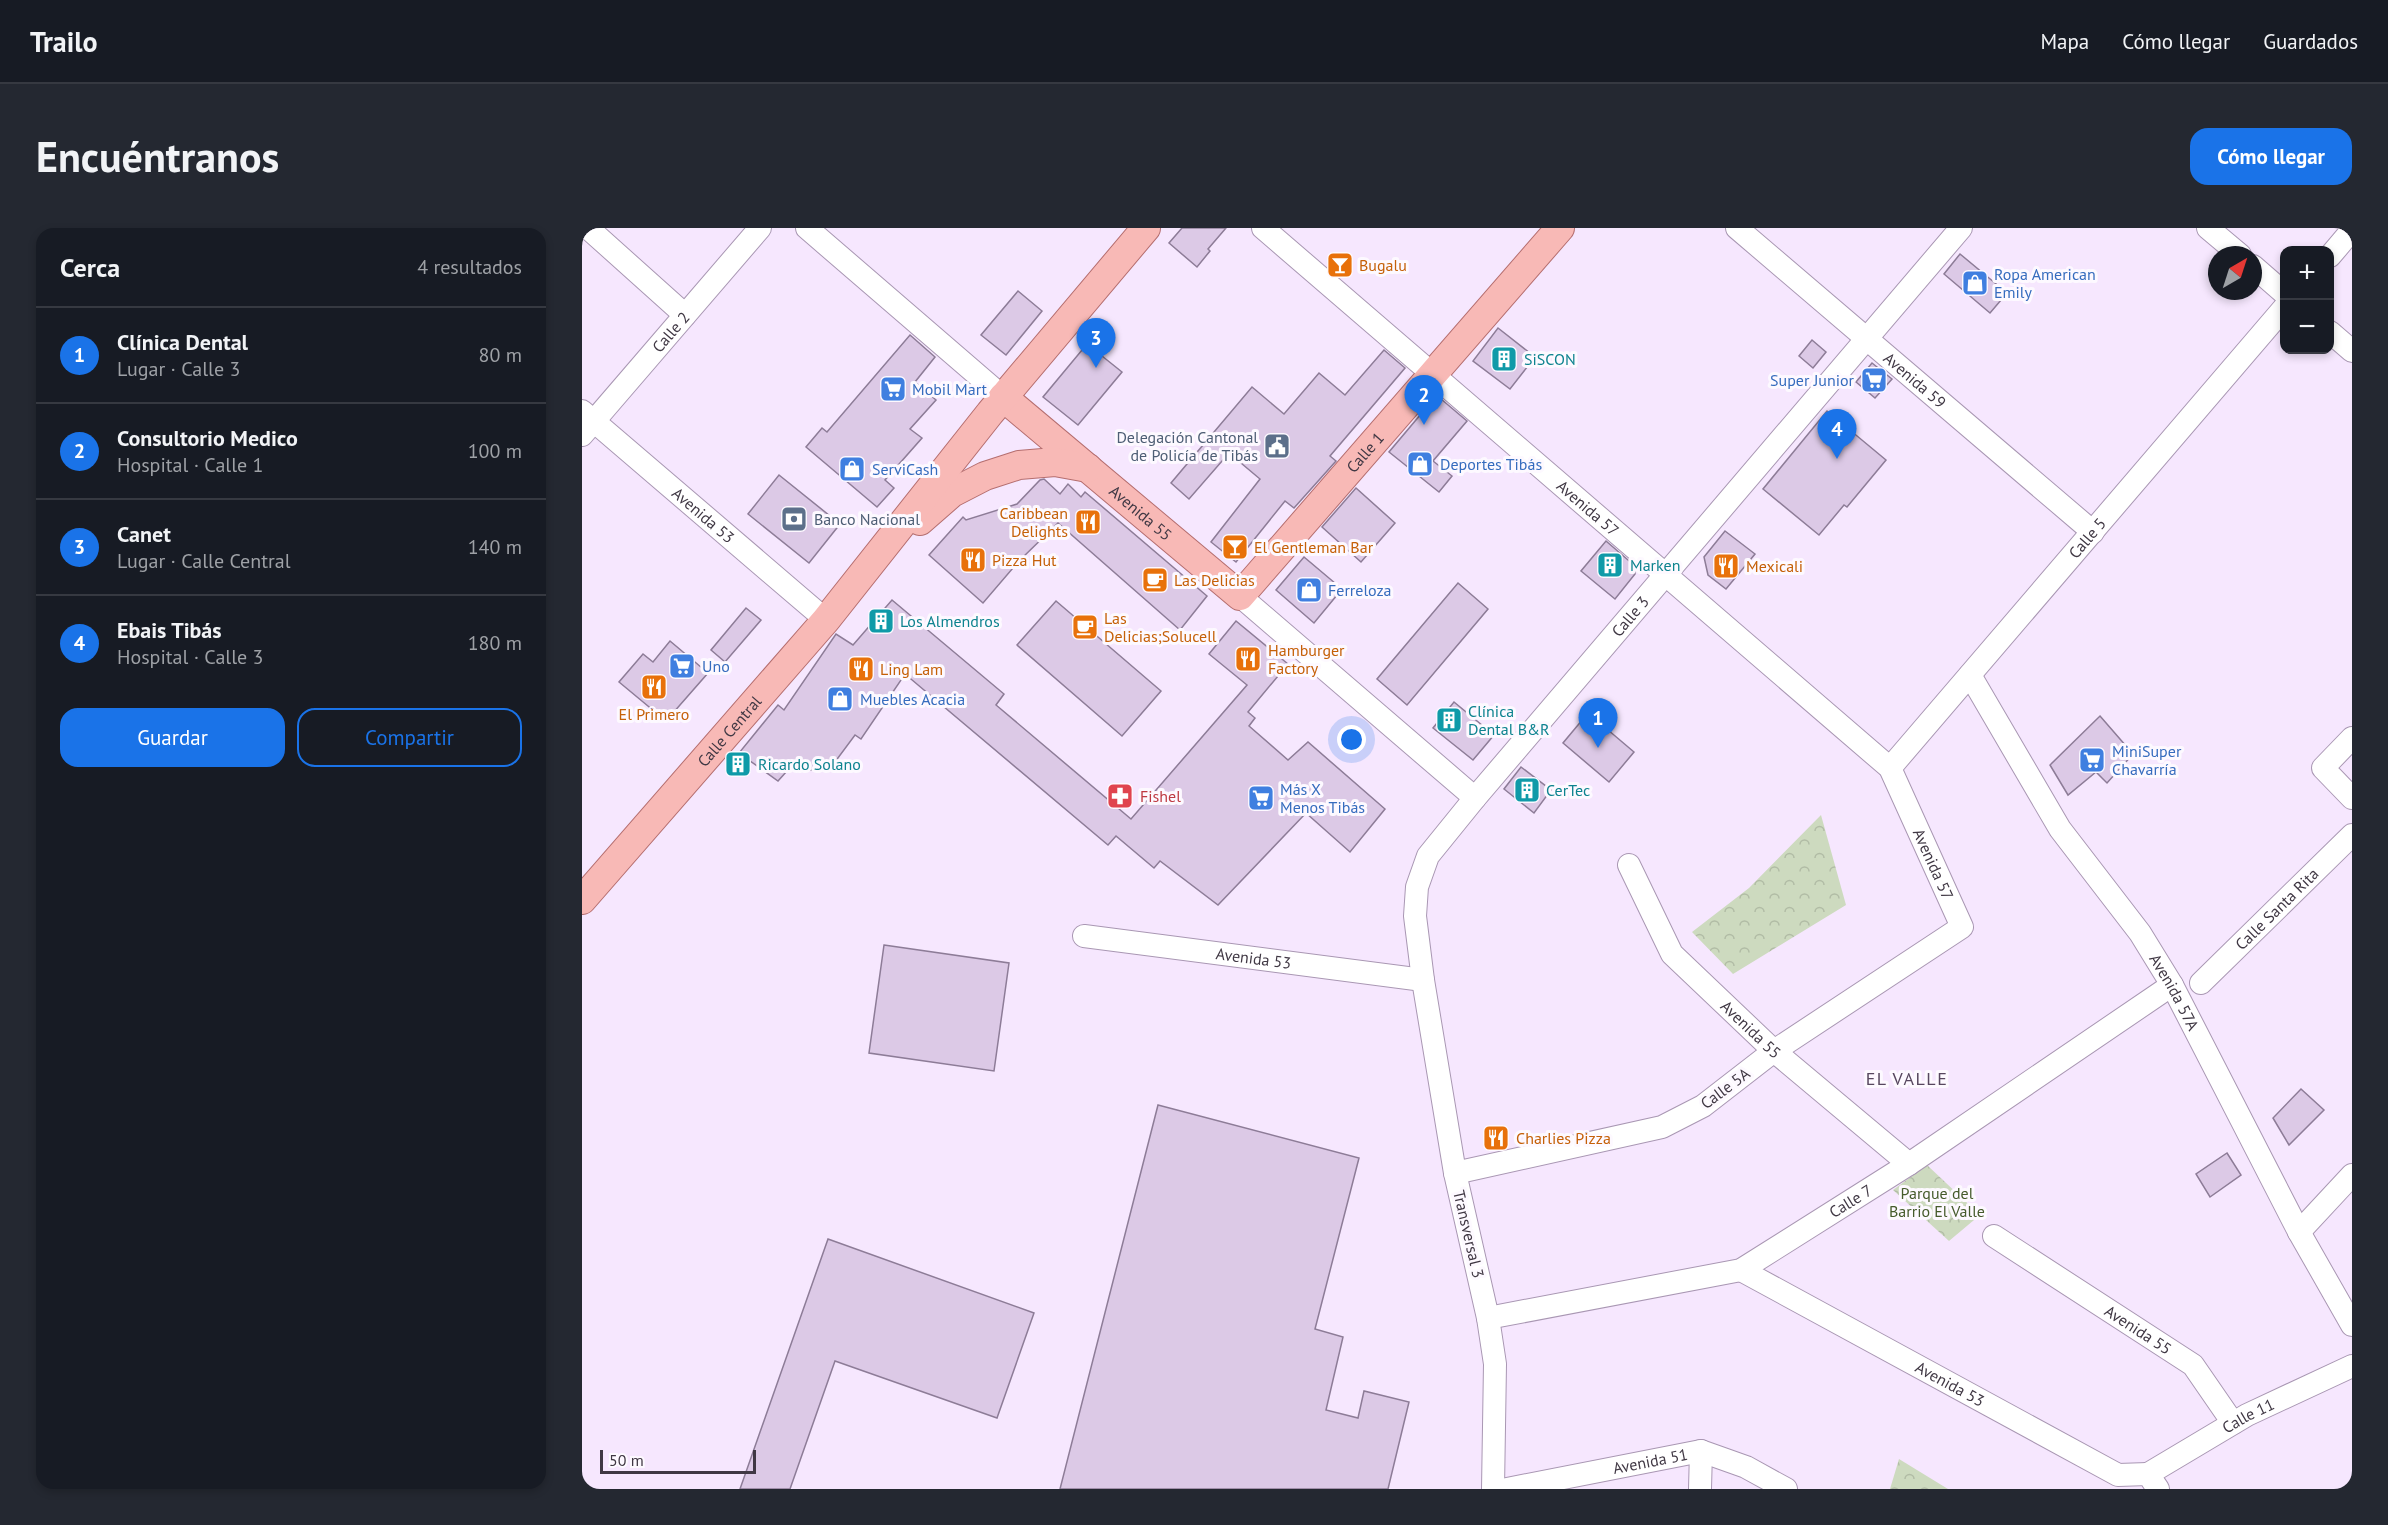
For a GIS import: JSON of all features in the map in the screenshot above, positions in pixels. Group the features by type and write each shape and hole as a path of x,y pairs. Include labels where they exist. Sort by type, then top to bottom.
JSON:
{"main road":[{"name":"Calle Central","path":"582,900 826,620 1003,397 1146,228"},
{"name":"Calle 1","path":"1240,596 1560,228"},
{"name":"Avenida 55","path":"1003,397 1240,596"},
{"name":"Calle Central","path":"873,562 952,493 985,476 1019,465 1055,462 1089,468"}],"street":[{"path":"588,228 686,315"},
{"name":"Calle 2","path":"586,422 686,315 760,228"},
{"name":"Avenida 55","path":"807,228 1003,397"},
{"name":"Avenida 57","path":"1263,228 1890,768 1962,927"},
{"name":"Avenida 59","path":"1737,228 2093,532"},
{"name":"Calle 3","path":"1423,980 1415,916 1417,887 1428,856 1961,228"},
{"path":"2208,228 2229,246"},
{"path":"2334,251 2352,230"},
{"path":"2262,274 2280,290"},
{"name":"Calle 5","path":"1890,768 2280,313"},
{"path":"2334,335 2352,351"},
{"name":"Avenida 53","path":"586,422 826,620"},
{"name":"Avenida 55","path":"1240,596 1475,798"},
{"name":"Avenida 57A","path":"1970,675 2060,829 2140,933 2172,986 2299,1232 2352,1324"},
{"path":"2352,738 2323,768 2352,798"},
{"name":"Calle Santa Rita","path":"2201,982 2352,835"},
{"name":"Avenida 55","path":"1629,865 1671,954 1774,1051 1910,1164"},
{"name":"Calle 5A","path":"1455,1173 1662,1127 1704,1106 1774,1051 1962,927"},
{"name":"Avenida 53","path":"1084,936 1423,980"},
{"name":"Transversal 3","path":"1423,980 1455,1173 1488,1318 1495,1364 1493,1489"},
{"name":"Calle 7","path":"1488,1318 1741,1270 1910,1164 2172,986"},
{"path":"2299,1232 2352,1175"},
{"name":"Avenida 55","path":"1994,1236 2193,1365 2233,1423"},
{"name":"Avenida 53","path":"1741,1270 2118,1475 2153,1482"},
{"name":"Calle 11","path":"2153,1482 2233,1423 2352,1366"},
{"path":"1700,1489 1701,1451"},
{"name":"Avenida 51","path":"1507,1489 1701,1451 1746,1467 1786,1489"}],"green space":[{"path":"1821,815 1846,905 1733,974 1692,932 1749,888"},
{"name":"Parque del Barrio El Valle","path":"1927,1165 1980,1215 1949,1241 1893,1190"},
{"path":"1899,1459 1948,1489 1890,1489"}],"building":[{"path":"1182,228 1226,228 1208,249 1210,251 1197,267 1169,243"},
{"name":"Ropa American Emily","path":"1960,254 2007,293 1990,313 1944,274"},
{"path":"1018,291 1042,311 1006,355 981,335"},
{"name":"SiSCON","path":"1498,328 1535,357 1510,389 1473,361"},
{"path":"910,335 935,357 915,382 936,400 910,429 922,438 885,480 894,488 877,507 806,447 822,428 827,432"},
{"path":"1812,340 1826,352 1813,368 1799,356"},
{"path":"1087,344 1122,372 1078,425 1043,397"},
{"path":"1384,350 1405,368 1330,456 1336,461 1294,508 1285,501 1236,562 1211,542 1260,479 1229,453 1189,499 1171,483 1252,387 1284,414 1319,373 1345,395"},
{"name":"Super Junior","path":"1872,363 1892,379 1875,398 1856,382"},
{"path":"1441,399 1467,421 1433,461 1452,476 1439,492 1389,452 1432,401"},
{"path":"1827,411 1886,460 1847,507 1844,505 1819,535 1763,489"},
{"name":"Banco Nacional","path":"779,475 840,524 809,563 748,514"},
{"path":"1044,479 1060,494 1068,484 1081,497 1085,492 1207,596 1180,630 1058,523 1019,561 983,603 929,555 963,517 966,520 1017,504 1040,480"},
{"path":"1356,488 1395,523 1361,562 1322,527"},
{"name":"Mexicali","path":"1725,531 1755,554 1726,589 1708,575 1704,557"},
{"name":"Marken","path":"1606,541 1635,566 1635,574 1615,599 1581,571"},
{"name":"Ferreloza","path":"1304,557 1342,589 1314,623 1276,590"},
{"path":"1458,583 1488,609 1407,705 1377,679"},
{"path":"892,600 1004,694 996,705 1131,819 1247,685 1209,654 1236,621 1288,664 1248,712 1255,718 1249,726 1288,760 1308,742 1385,809 1350,852 1306,813 1218,905 1160,861 1154,868 1116,836 1108,845 905,674 861,739 855,735 829,770 809,770 796,761 778,781 739,753 778,705 784,710 836,634 853,645"},
{"path":"1056,601 1161,691 1122,736 1017,645"},
{"name":"Uno","path":"746,608 761,620 725,662 711,650"},
{"name":"El Primero","path":"670,641 708,673 666,721 619,682 643,654 653,662"},
{"path":"1454,702 1494,735 1473,760 1433,728"},
{"path":"1588,713 1634,752 1609,782 1563,743"},
{"name":"MiniSuper Chavarría","path":"2100,716 2133,754 2107,783 2096,772 2068,795 2050,765"},
{"name":"CerTec","path":"1521,767 1551,790 1534,813 1504,789"},
{"path":"884,945 1009,963 994,1071 869,1053"},
{"path":"2301,1089 2324,1110 2289,1145 2273,1118"},
{"path":"1158,1105 1359,1158 1315,1329 1343,1337 1326,1410 1358,1418 1364,1391 1409,1402 1388,1489 1060,1489"},
{"path":"2227,1153 2241,1175 2210,1197 2196,1174"},
{"path":"828,1239 1034,1313 997,1418 835,1361 790,1489 740,1489"}],"place":[{"name":"Bugalu","path":"1340,265"},
{"name":"Ropa American Emily","path":"1975,283"},
{"name":"SiSCON","path":"1504,359"},
{"name":"Canet","path":"1096,368"},
{"name":"Super Junior","path":"1874,380"},
{"name":"Mobil Mart","path":"893,389"},
{"name":"Consultorio Medico","path":"1424,425"},
{"name":"Delegación Cantonal de Policía de Tibás","path":"1277,446"},
{"name":"Ebais Tibás","path":"1837,459"},
{"name":"Deportes Tibás","path":"1420,464"},
{"name":"ServiCash","path":"852,469"},
{"name":"Banco Nacional","path":"794,519"},
{"name":"Caribbean Delights","path":"1088,522"},
{"name":"El Gentleman Bar","path":"1235,547"},
{"name":"Pizza Hut","path":"973,560"},
{"name":"Marken","path":"1610,565"},
{"name":"Mexicali","path":"1726,566"},
{"name":"Las Delicias","path":"1155,580"},
{"name":"Ferreloza","path":"1309,590"},
{"name":"Los Almendros","path":"881,621"},
{"name":"Las Delicias;Solucell","path":"1085,627"},
{"name":"Hamburger Factory","path":"1248,659"},
{"name":"Uno","path":"682,666"},
{"name":"Ling Lam","path":"861,669"},
{"name":"El Primero","path":"654,687"},
{"name":"Muebles Acacia","path":"840,699"},
{"name":"Clínica Dental B&R","path":"1449,720"},
{"name":"Clínica Dental","path":"1598,748"},
{"name":"MiniSuper Chavarría","path":"2092,760"},
{"name":"Ricardo Solano","path":"738,764"},
{"name":"CerTec","path":"1527,790"},
{"name":"Fishel","path":"1120,796"},
{"name":"Más X Menos Tibás","path":"1261,798"},
{"name":"Charlies Pizza","path":"1496,1138"}],"district":[{"name":"EL VALLE","path":"1907,1079"}]}
